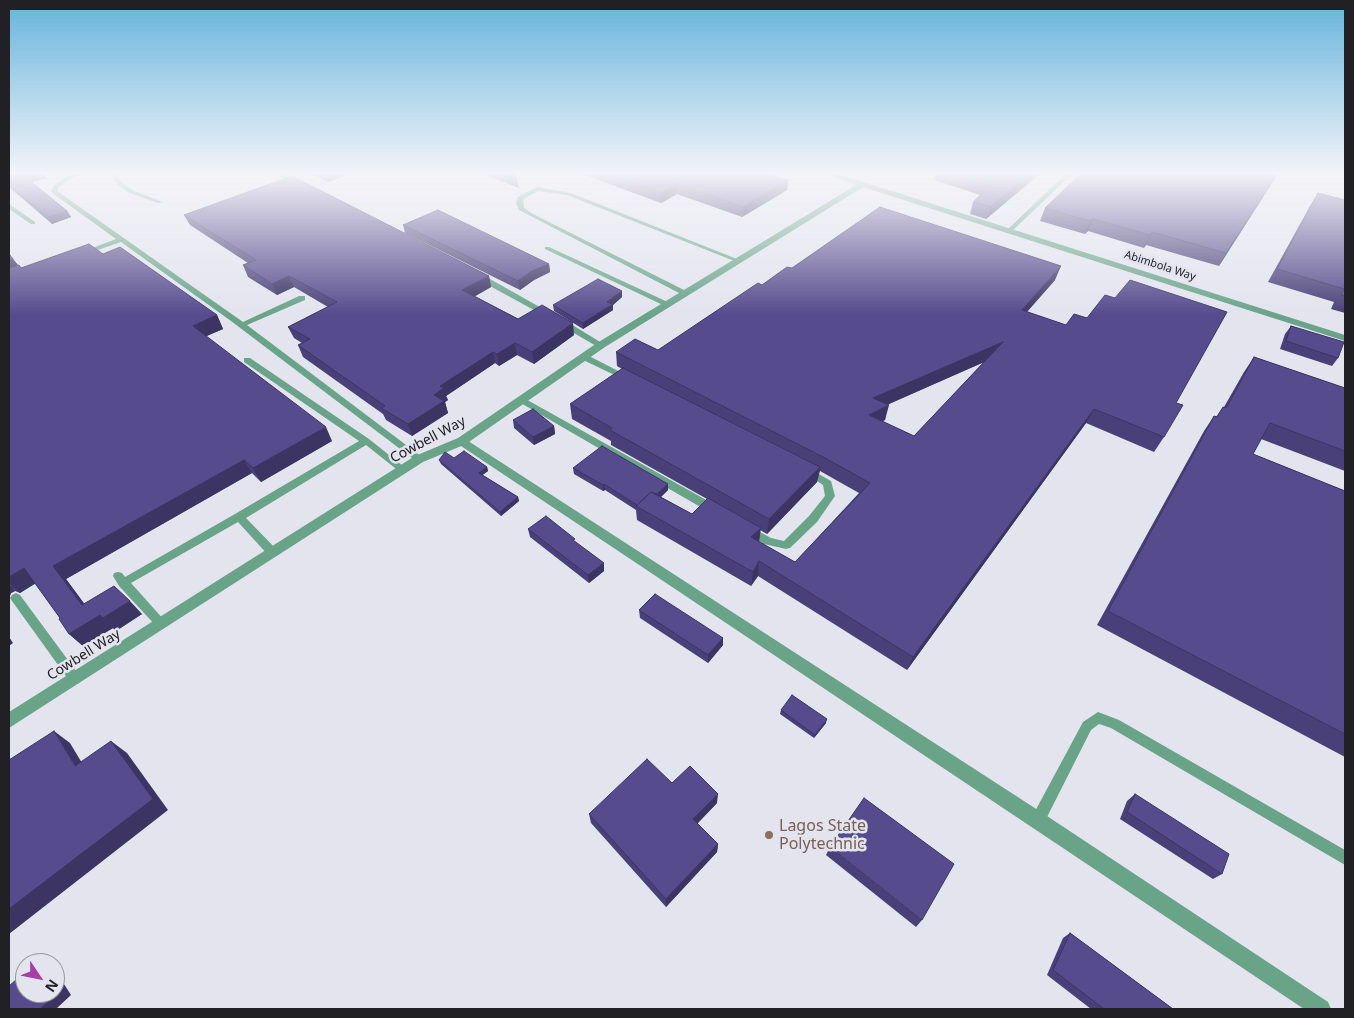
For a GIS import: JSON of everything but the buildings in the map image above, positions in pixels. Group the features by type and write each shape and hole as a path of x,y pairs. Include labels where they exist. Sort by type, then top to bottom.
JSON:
{"street":[{"name":"Cowbell Way","path":"9,721 419,459 462,441 601,344 805,220"},
{"name":"Abimbola Way","path":"972,220 1345,338"},
{"path":"462,441 1038,820 1321,1009"}],"lane":[{"path":"28,220 33,223"},
{"path":"92,220 242,325 419,459"},
{"path":"540,220 686,293"},
{"path":"634,220 739,260"},
{"path":"1009,231 1021,220"},
{"path":"74,257 120,240"},
{"path":"547,248 668,304"},
{"path":"470,272 521,297 601,344"},
{"path":"242,325 302,298"},
{"path":"584,357 639,384"},
{"path":"247,360 366,442 403,470"},
{"path":"522,400 726,516"},
{"path":"161,624 120,580 239,517 366,442"},
{"path":"743,526 768,541 786,545 813,519 830,496 828,483 803,468"},
{"path":"239,517 273,553"},
{"path":"16,598 75,679"},
{"path":"1038,820 1087,726 1098,718 1115,724 1345,858"}],"place":[{"name":"Lagos State Polytechnic","path":"769,835"}]}
